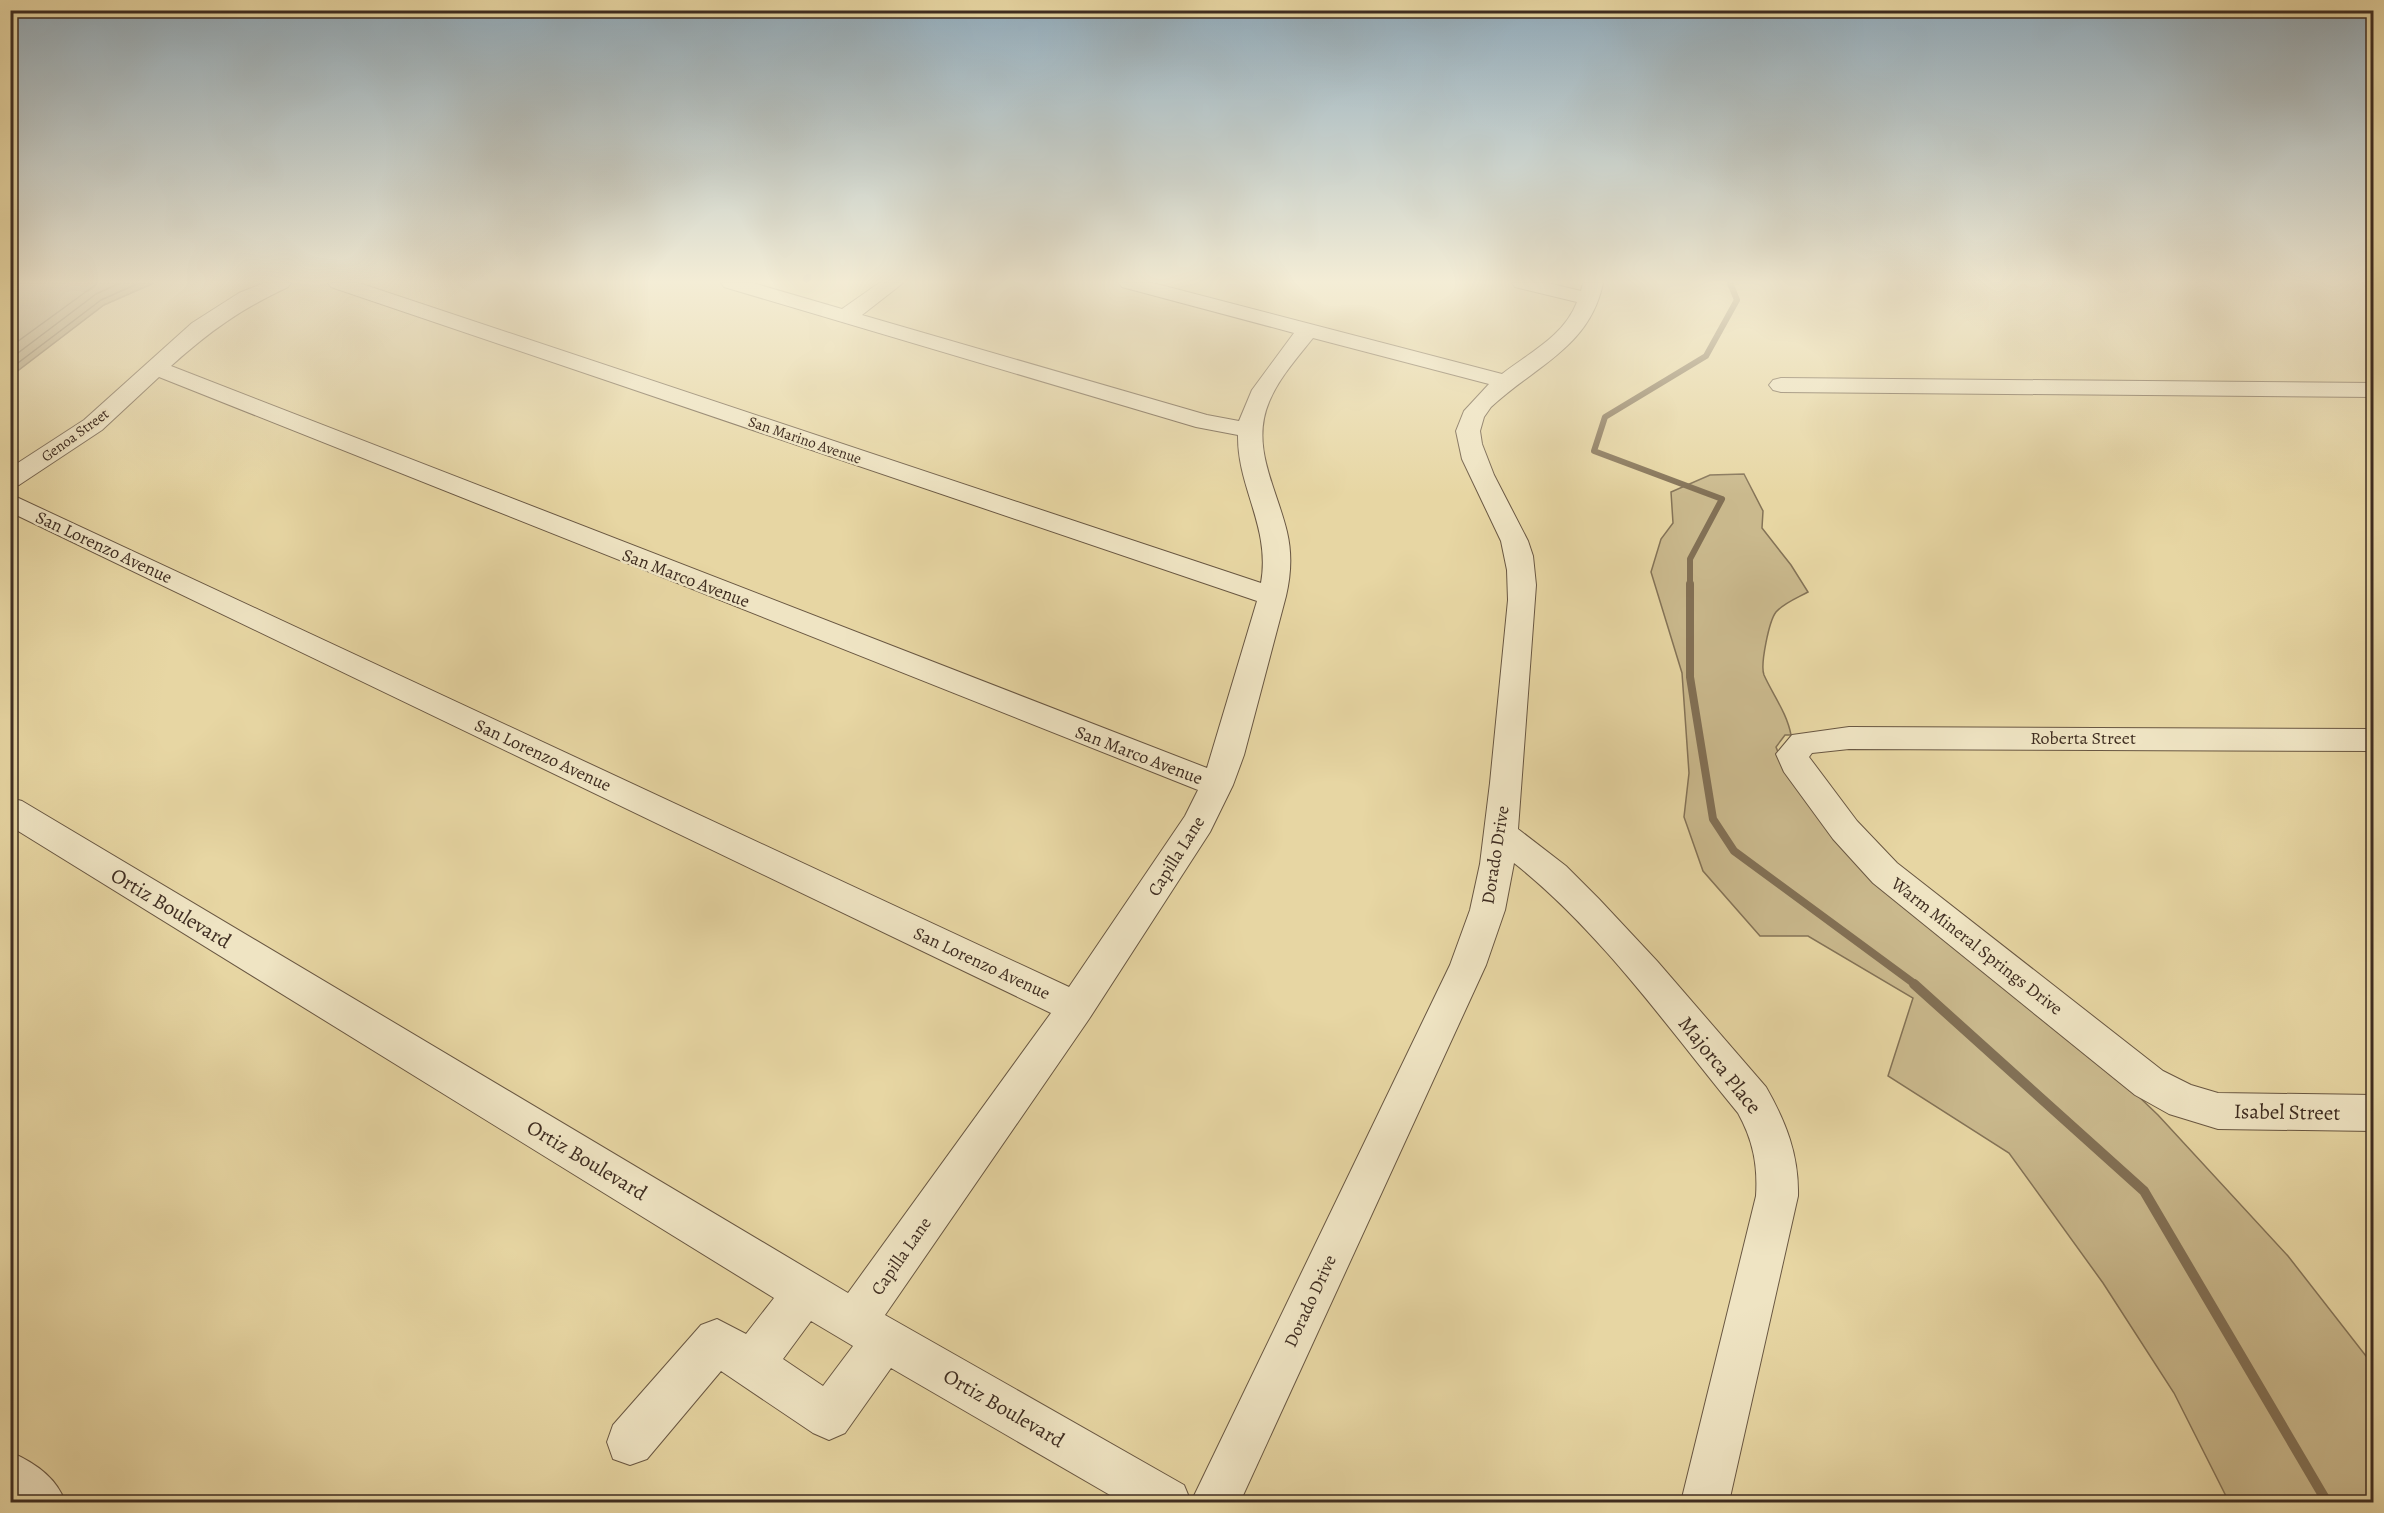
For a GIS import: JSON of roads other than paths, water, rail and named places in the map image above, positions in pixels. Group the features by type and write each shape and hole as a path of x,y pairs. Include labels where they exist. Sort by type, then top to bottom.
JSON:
{"street":[{"name":"Genoa Street","path":"10,480 93,425 171,354"},
{"name":"San Marino Avenue","path":"549,354 1272,596"},
{"path":"970,354 1204,422 1250,430"},
{"name":"Capilla Lane","path":"751,1365 829,1417 869,1330 1076,1008 1187,842 1217,785 1228,755 1272,596 1276,570 1275,535 1256,475 1251,453 1250,430 1268,382 1290,354"},
{"path":"1399,354 1508,382"},
{"name":"Dorado Drive","path":"1215,1503 1468,964 1491,893 1500,834 1520,606 1521,570 1509,524 1477,464 1468,431 1470,420 1477,409 1544,354"},
{"name":"San Marco Avenue","path":"156,368 1217,785"},
{"path":"1781,385 2373,390"},
{"name":"San Lorenzo Avenue","path":"10,502 1076,1008"},
{"name":"Roberta Street","path":"1796,748 1810,741 1849,738 2373,740"},
{"name":"Warm Mineral Springs Drive","path":"1796,748 1792,754 1795,764 1845,830 1885,873 2149,1083 2183,1101 2200,1107"},
{"name":"Ortiz Boulevard","path":"10,810 805,1292 1167,1503"},
{"name":"Majorca Place","path":"1500,834 1554,876 1644,972 1752,1100 1765,1121 1775,1148 1779,1171 1777,1196 1705,1503"},
{"name":"Isabel Street","path":"2200,1107 2234,1113 2373,1113"},
{"path":"630,1442 717,1341 751,1365 805,1292"},
{"path":"10,1476 41,1503"}],"water":[{"path":"11,354 40,354 11,376"}],"waterway":[{"path":"1707,354 1605,417 1594,451 1722,499 1690,559 1690,677 1713,819 1734,851 1916,985"},
{"path":"1914,984 2144,1191 2327,1502"}]}
